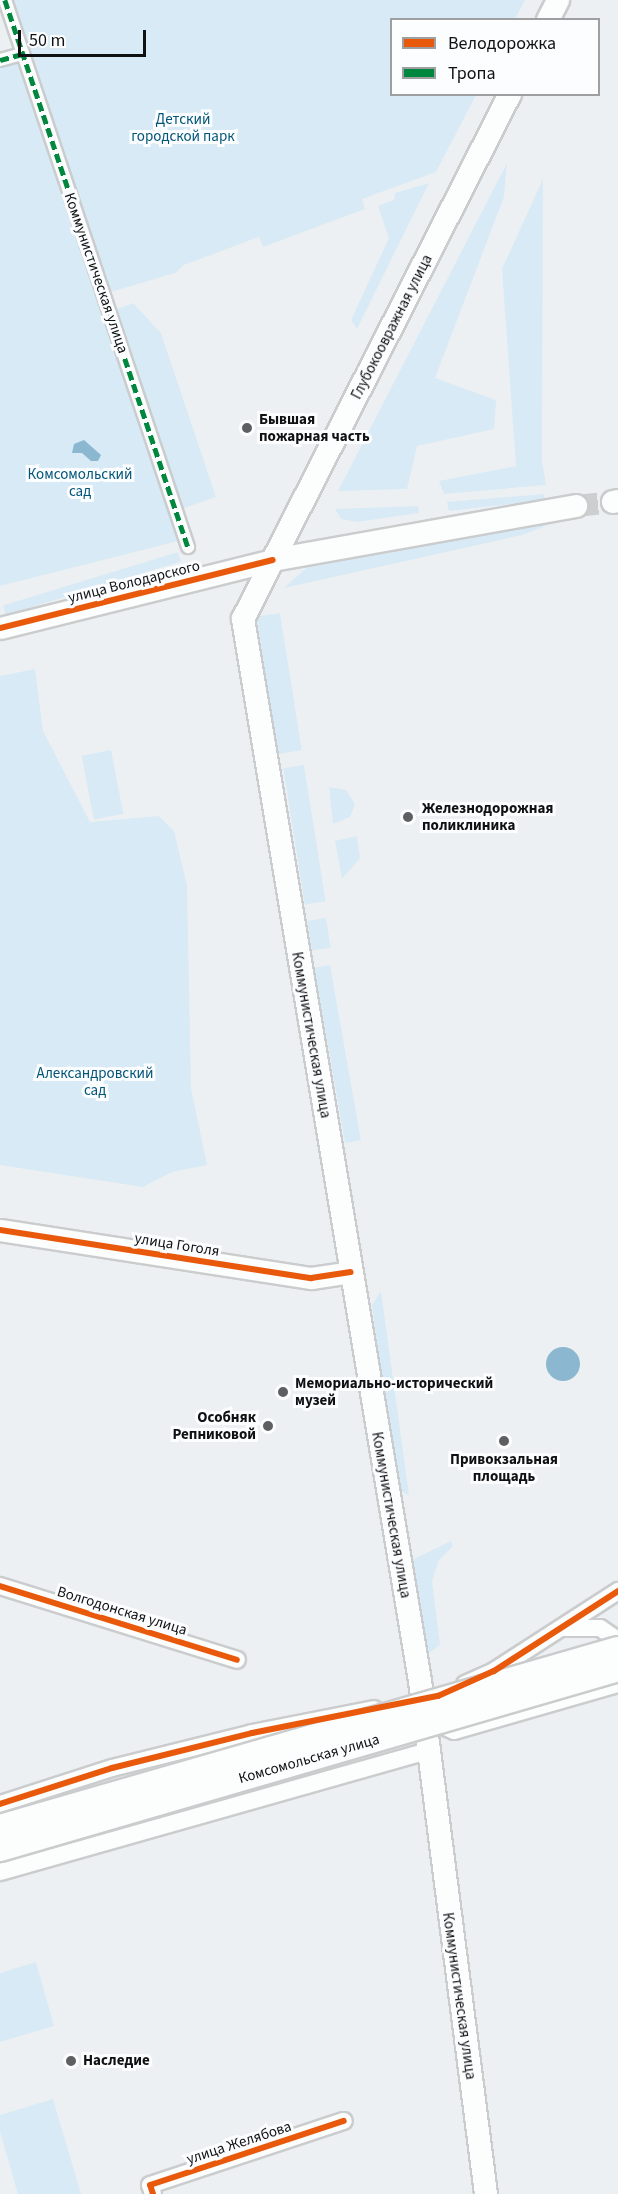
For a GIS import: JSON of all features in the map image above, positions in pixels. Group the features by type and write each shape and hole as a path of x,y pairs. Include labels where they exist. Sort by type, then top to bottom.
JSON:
{"main road":[{"path":"549,18 558,0"},
{"name":"Глубокоовражная улица","path":"273,560 509,96"},
{"path":"273,560 576,506"},
{"name":"Коммунистическая улица","path":"273,560 243,619 424,1706 432,1794 486,2194"},
{"name":"Комсомольская улица","path":"0,1828 618,1650"},
{"name":"Комсомольская улица","path":"0,1848 617,1680"}],"street":[{"name":"Коммунистическая улица","path":"5,0 188,547"},
{"path":"0,60 23,54"},
{"name":"улица Володарского","path":"0,628 273,560"},
{"name":"улица Гоголя","path":"0,1230 311,1278 351,1272"},
{"name":"Волгодонская улица","path":"0,1586 237,1660"},
{"path":"0,1804 112,1768 242,1736 424,1706 494,1671 618,1591"},
{"path":"560,1629 600,1628 618,1640"},
{"path":"0,1872 430,1754 442,1738 454,1731 617,1680"},
{"path":"424,1706 434,1724 454,1731"},
{"name":"улица Желябова","path":"153,2194 150,2185 344,2121"}],"green space":[{"name":"Детский городской парк","path":"6,0 525,0 516,18 390,18 390,96 475,96 436,172 362,199 365,209 263,247 259,237 184,265 175,273 104,294 186,539 0,586 0,60 22,54"},
{"path":"507,163 504,197 435,378 496,400 494,429 417,446 407,489 338,491"},
{"path":"543,179 542,461 546,485 444,494 439,481 516,466 502,269"},
{"path":"429,183 357,329 351,320 389,238 378,206 394,200 395,193"},
{"path":"133,303 161,333 216,497 181,509 114,310"},
{"path":"544,494 545,500 449,511 447,502"},
{"path":"418,506 419,513 357,522 341,519 335,509"},
{"path":"556,522 522,535 284,588 314,561"},
{"path":"178,552 181,562 6,615 3,606"},
{"path":"280,613 302,750 278,754 256,617"},
{"name":"Александровский сад","path":"35,669 43,731 90,822 159,816 174,831 187,885 191,1088 207,1165 172,1172 143,1187 0,1165 0,676"},
{"path":"111,750 123,814 94,820 82,756"},
{"path":"304,765 326,901 305,905 283,768"},
{"path":"329,787 346,790 355,804 350,817 333,824"},
{"path":"357,836 360,858 342,879 335,841"},
{"path":"326,918 331,948 312,951 307,921"},
{"path":"330,965 361,1140 345,1143 314,968"},
{"path":"381,1291 409,1495 396,1489 372,1305"},
{"path":"451,1541 453,1546 439,1560 432,1581 440,1645 426,1655 410,1561"},
{"path":"36,1962 54,2026 0,2042 0,1973"},
{"path":"53,2099 81,2194 18,2194 0,2132 0,2115"}],"water":[{"path":"84,440 101,455 98,461 91,461 82,453 72,453 74,444"},
{"path":"563,1347 575,1352 580,1364 575,1376 563,1381 551,1376 546,1364 551,1352"}],"tunnel":[{"path":"576,506 613,502"}],"marked path":[{"path":"5,0 188,547"},
{"path":"0,60 23,54"}],"cycle path":[{"path":"0,628 273,560"},
{"path":"0,1230 311,1278 351,1272"},
{"path":"0,1586 237,1660"},
{"path":"0,1804 112,1768 252,1733 438,1696 494,1671 618,1591"},
{"path":"153,2194 150,2185 344,2121"}],"place":[{"name":"Бывшая пожарная часть","path":"247,428"},
{"name":"Железнодорожная поликлиника","path":"408,817"},
{"name":"Мемориально-исторический музей","path":"283,1392"},
{"name":"Особняк Репниковой","path":"268,1426"},
{"name":"Привокзальная площадь","path":"504,1441"},
{"name":"Наследие","path":"71,2061"}],"park label":[{"name":"Комсомольский сад","path":"80,482"}]}
